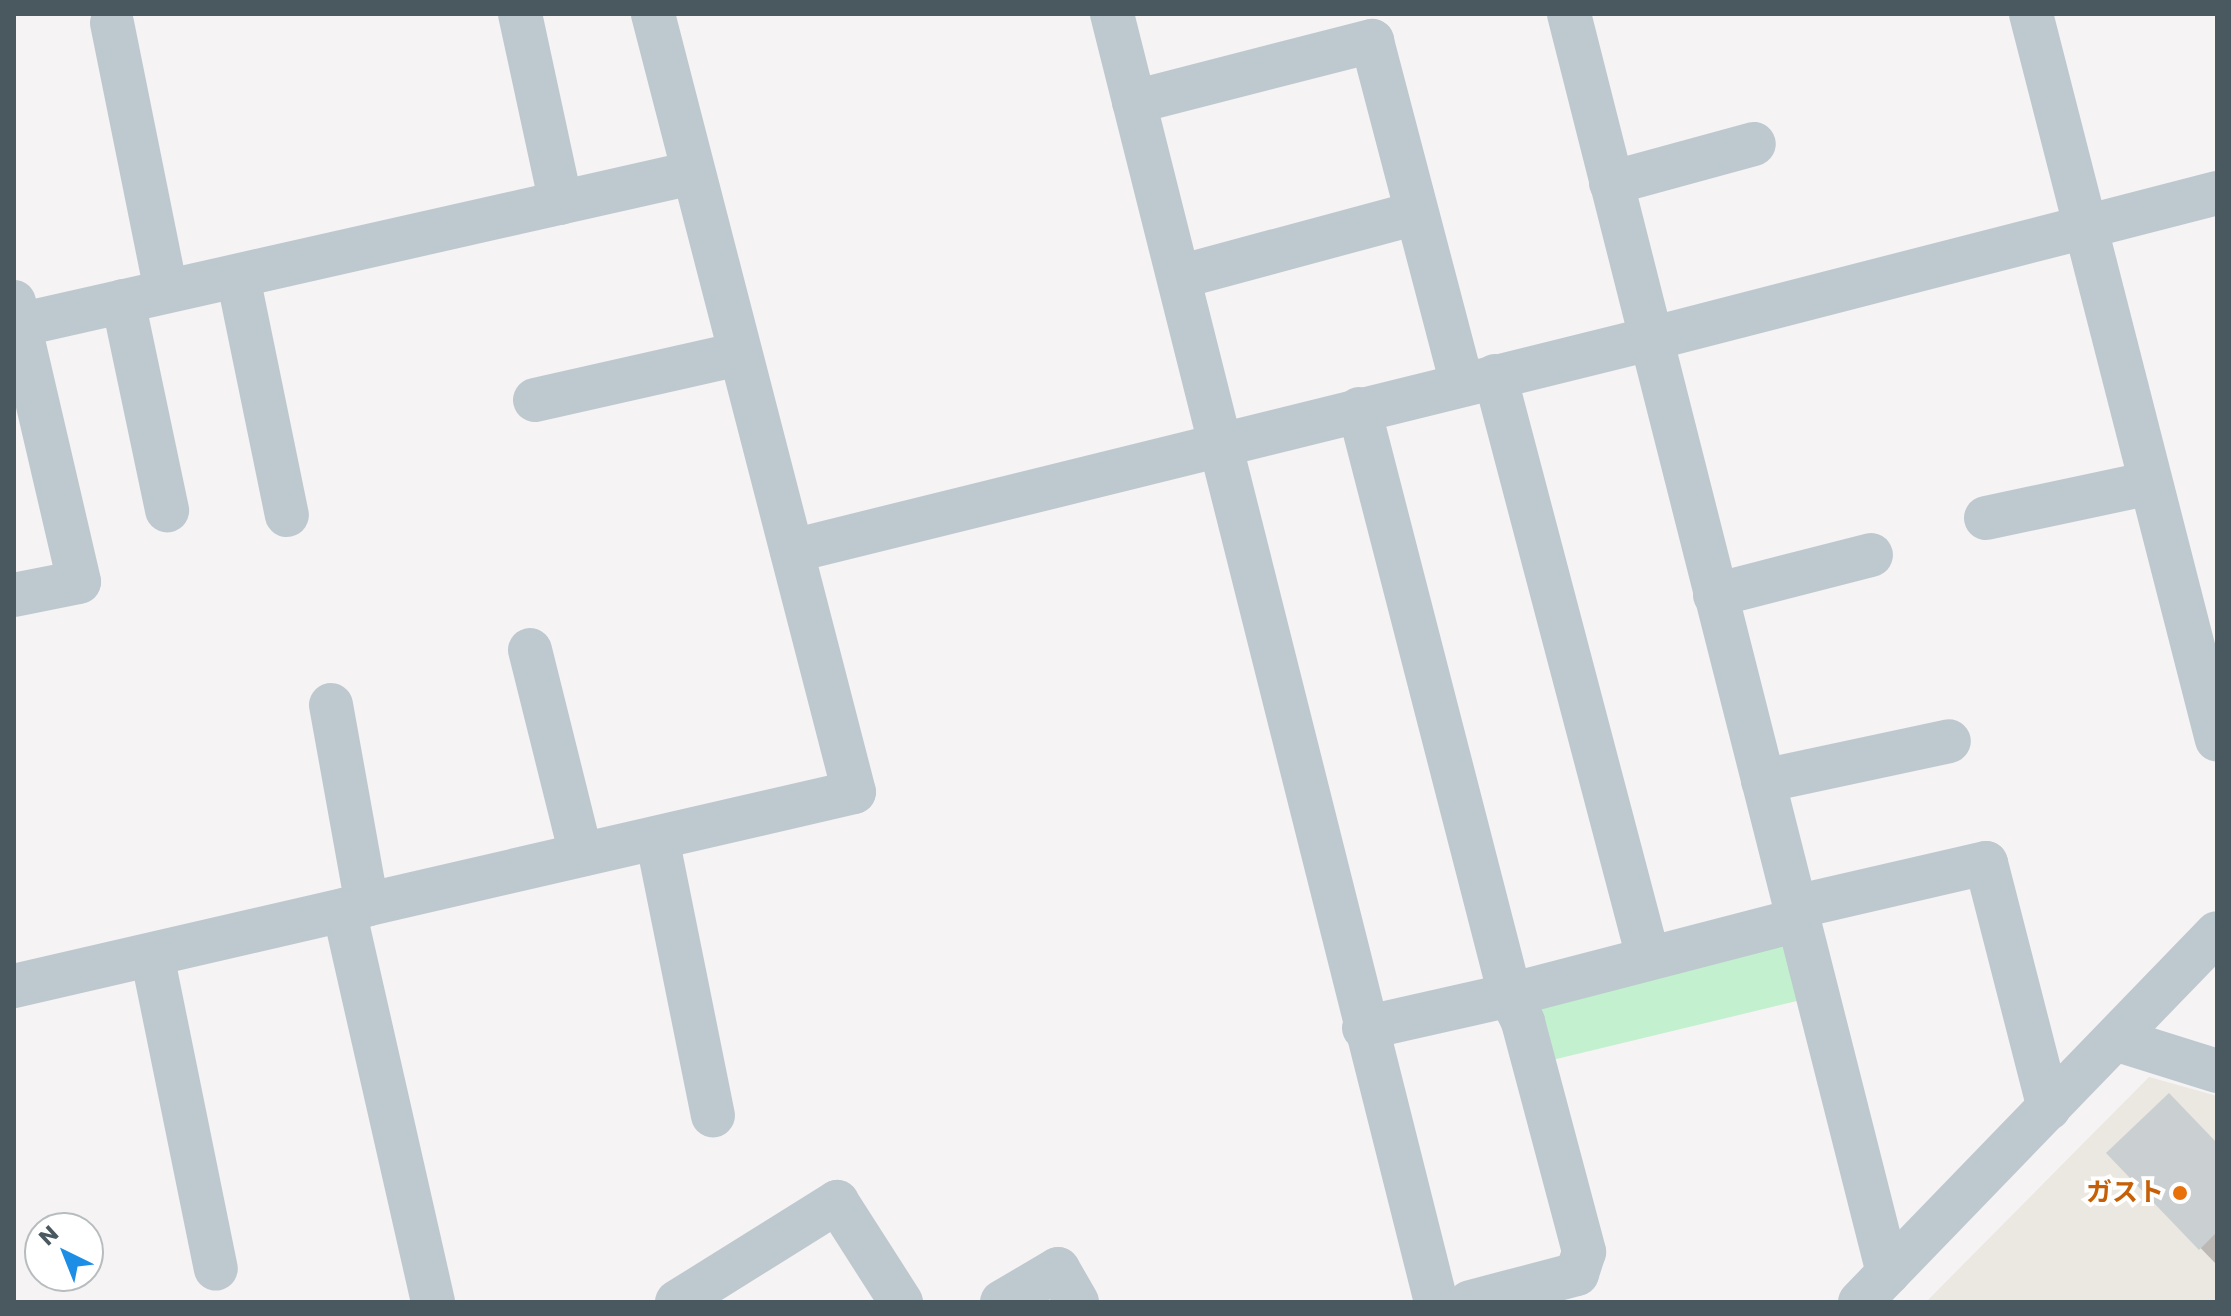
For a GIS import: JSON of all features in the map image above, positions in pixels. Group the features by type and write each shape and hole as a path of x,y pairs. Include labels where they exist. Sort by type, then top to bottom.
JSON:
{"street":[{"path":"520,14 561,203"},
{"path":"14,986 854,792 653,14"},
{"path":"1112,14 1222,442 1364,1028 1436,1302"},
{"path":"1569,14 1797,914 1874,1288"},
{"path":"2031,14 2217,740"},
{"path":"112,23 166,291"},
{"path":"1134,102 1372,41 1417,213 1479,380 1648,957"},
{"path":"1611,183 1754,144"},
{"path":"14,595 79,582 16,317 123,301 238,277 692,173"},
{"path":"792,551 1222,442 1650,339 2083,225 2217,193"},
{"path":"1179,277 1417,213"},
{"path":"238,277 287,515"},
{"path":"123,301 167,510"},
{"path":"535,400 739,354"},
{"path":"1359,409 1510,995 1523,1022 1584,1252 1577,1274 1470,1302"},
{"path":"1986,518 2150,483"},
{"path":"1715,595 1871,555"},
{"path":"530,650 581,855"},
{"path":"331,705 356,908 433,1302"},
{"path":"1763,781 1949,741"},
{"path":"657,838 713,1115"},
{"path":"1364,1028 1510,995 1986,863 2049,1108"},
{"path":"1874,1288 2217,933"},
{"path":"152,955 216,1269"},
{"path":"2115,1039 2217,1071"},
{"path":"677,1302 837,1202 901,1302"},
{"path":"1002,1302 1058,1269 1077,1302"}],"shaded area":[{"path":"2149,1077 2217,1096 2217,1302 1926,1302"}],"green space":[{"path":"1777,939 1791,951 1801,1000 1548,1061 1536,1018 1545,1001"}],"building":[{"name":"ガスト","path":"2169,1093 2217,1143 2217,1232 2199,1250 2106,1153"}],"place":[{"name":"ガスト","path":"2180,1193"}]}
